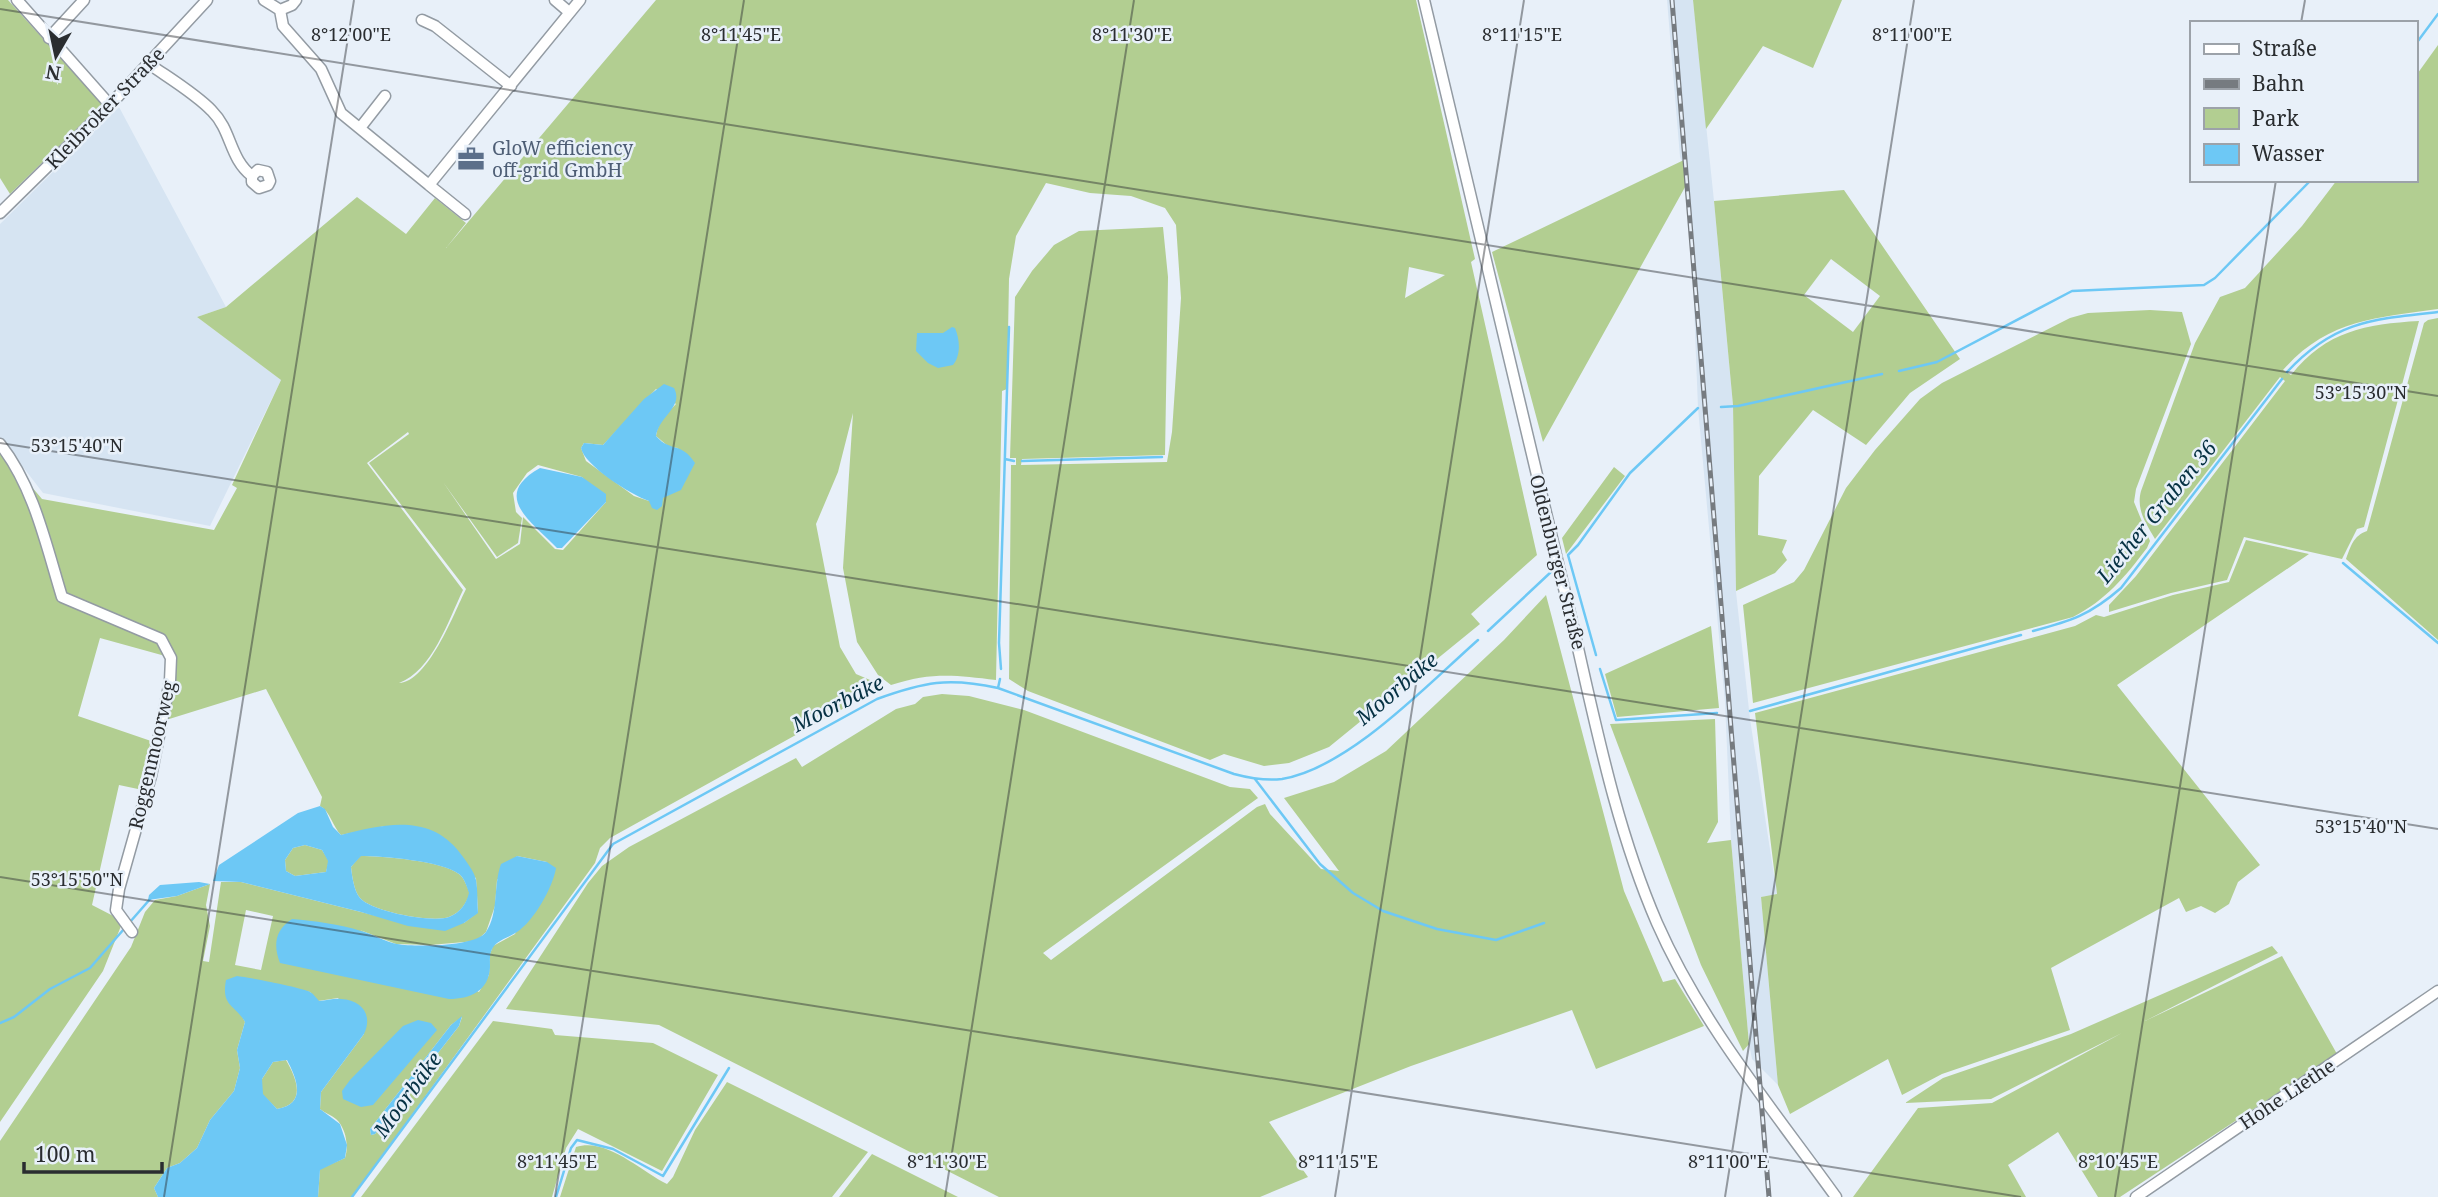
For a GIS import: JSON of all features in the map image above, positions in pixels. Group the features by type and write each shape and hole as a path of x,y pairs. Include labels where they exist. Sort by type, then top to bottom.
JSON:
{"street":[{"path":"17,0 110,105"},
{"path":"49,38 84,0"},
{"name":"Kleibroker Straße","path":"0,214 110,105 207,0"},
{"path":"264,0 281,10"},
{"path":"281,10 296,0"},
{"path":"555,0 569,12"},
{"path":"429,185 580,0"},
{"name":"Oldenburger Straße","path":"1424,0 1529,447 1628,844 1658,924 1682,973 1714,1027 1762,1097 1836,1197"},
{"path":"281,10 283,26 321,69 341,113 465,214"},
{"path":"422,20 435,26 511,86"},
{"path":"149,64 212,111 225,130 240,166 253,176"},
{"path":"360,128 385,96"},
{"name":"Roggenmoorweg","path":"0,444 8,454 37,515 62,597 161,639 172,658 151,776 119,889 116,910 132,932"},
{"name":"Hohe Liethe","path":"2136,1197 2438,991"}],"shaded area":[{"path":"1667,0 1693,0 1714,201 1733,405 1736,592 1750,719 1777,895 1761,897 1778,1085 1752,1059 1749,1044 1731,840 1725,702 1698,408 1689,180 1680,157"},
{"path":"119,107 226,307 197,317 281,380 210,526 43,493 0,437 0,224"}],"green space":[{"path":"0,0 8,0 102,104 10,194 0,178"},
{"path":"656,0 1416,0 1475,259 1471,262 1537,555 1471,614 1480,624 1329,747 1289,763 1264,766 1224,754 1210,760 1028,691 1009,679 1011,465 1016,465 1016,458 1010,458 1015,297 1054,245 1079,231 1163,227 1168,277 1165,455 1022,459 1021,465 1167,462 1172,432 1181,298 1176,225 1165,208 1131,196 1090,193 1046,183 1016,236 1009,279 1007,389 1002,391 996,680 943,676 919,678 891,685 878,675 857,642 843,568 853,413 838,472 816,524 840,647 856,674 884,686 610,838 600,848 595,863 352,1197 318,1197 320,1169 345,1158 347,1148 346,1137 339,1123 320,1109 321,1092 364,1034 338,998 318,1001 310,992 265,982 241,1014 245,1022 237,1050 240,1068 234,1091 210,1120 197,1148 180,1163 167,1168 154,1188 158,1197 0,1197 0,1141 131,947 145,912 155,900 177,896 210,884 206,905 210,926 203,961 209,962 221,882 241,882 377,916 464,923 478,912 476,878 385,826 341,835 320,806 322,797 266,689 166,720 176,659 100,638 78,716 151,741 138,789 119,785 92,905 123,921 103,971 0,1122 0,455 3,453 42,499 214,530 237,488 232,485 281,380 197,317 226,307 357,197 406,234 435,198 466,223 446,248","holes":["1409,267 1445,275 1405,298","656,389 676,404 661,422 656,436 669,447 678,448 663,498 649,501 634,496 586,461 581,448 584,443 603,445","408,432 409,434 369,463 466,589 439,645 430,659 410,680 399,683 411,677 430,656 463,590 367,463","538,465 582,477 606,502 563,550 555,549 523,517 520,544 496,559 443,482 497,557 518,543 522,518 516,512 513,493 527,473","517,856 547,862 515,934 493,946 489,975 479,992 360,930 396,944 430,945 476,941 486,932 495,906 497,880","246,910 273,916 261,970 235,965","462,1017 459,1026 375,1134 371,1135 370,1129 451,1025"]},
{"path":"1693,0 1842,0 1813,68 1763,46 1706,129"},
{"path":"2438,45 2438,309 2374,319 2335,331 2317,340 2283,370 2291,375 2318,348 2348,333 2364,328 2419,321 2364,527 2357,529 2342,559 2244,537 2227,580 2171,593 2109,612 2109,605 2136,576 2285,381 2280,377 2155,539 2141,510 2141,491 2195,343 2220,297 2245,288 2302,226 2335,182 2417,182 2417,74"},
{"path":"1686,159 1689,180 1543,442 1492,252"},
{"path":"1844,190 1960,359 1910,393 1866,445 1813,410 1759,476 1758,535 1787,540 1782,552 1787,560 1775,573 1736,591 1733,405 1714,201","holes":["1831,259 1880,296 1853,332 1804,295"]},
{"path":"2150,310 2182,312 2191,344 2136,489 2134,502 2150,541 2139,559 2114,587 2073,617 1753,703 1743,605 1794,582 1804,570 1846,488 1920,399 1942,383 2070,318 2088,313"},
{"path":"2438,318 2438,640 2346,559 2356,539 2367,531 2424,323"},
{"path":"1614,467 1625,476 1566,554 1562,538"},
{"path":"2246,540 2309,554 2117,685 2260,865 2238,882 2229,904 2215,913 2201,906 2186,912 2179,898 2051,968 2070,1030 1942,1074 1902,1095 1888,1059 1790,1114 1778,1085 1761,897 1777,894 1755,713 2075,626 2096,615 2104,617 2173,595 2229,582"},
{"path":"1546,595 1624,891 1663,982 1675,979 1704,1026 1596,1069 1572,1010 1411,1066 1269,1122 1308,1177 1260,1197 999,1197 659,1025 506,1009 588,883 602,866 629,847 796,758 802,767 896,709 915,704 923,697 942,694 969,696 1024,710 1230,787 1250,789 1258,798 1043,953 1051,960 1257,807 1265,804 1270,814 1321,869 1339,871 1284,798 1334,782 1386,751 1504,640"},
{"path":"1711,626 1719,708 1617,717 1605,674"},
{"path":"1715,719 1718,822 1707,843 1731,840 1749,1044 1743,1051 1701,965 1610,724"},
{"path":"305,845 322,850 329,861 326,872 295,876 286,871 285,860 293,848"},
{"path":"360,856 397,858 451,869 461,875 470,893 460,910 449,917 430,919 377,908 360,898 355,887 351,867"},
{"path":"2272,946 2278,953 2145,1021 2282,956 2337,1054 2120,1197 2098,1197 2058,1132 2008,1165 2026,1197 1853,1197 1918,1108 1992,1103 2122,1033 1991,1099 1905,1103 1943,1078 2071,1034"},
{"path":"493,1021 552,1029 555,1035 653,1043 718,1075 662,1171 578,1129 566,1148 552,1197 361,1197"},
{"path":"286,1060 296,1083 296,1096 293,1102 277,1109 262,1094 262,1079 273,1062"},
{"path":"727,1082 868,1152 832,1197 560,1197 576,1147 587,1145 611,1151 667,1184 673,1177 695,1130"},
{"path":"872,1154 958,1197 839,1197"}],"water":[{"path":"952,327 958,337 957,357 953,365 938,368 928,363 916,351 917,333 943,333"},
{"path":"664,384 674,388 676,401 661,423 656,436 666,444 685,452 695,463 681,490 663,498 662,506 657,510 652,508 649,501 631,493 599,471 590,463 581,448 584,443 603,445 644,399"},
{"path":"540,468 582,477 606,494 606,502 562,548 557,548 527,519 517,499 518,489 525,478"},
{"path":"320,806 325,809 333,827 341,835 389,825 420,827 435,832 448,840 472,870 477,884 478,913 445,931 408,926 241,882 213,881 219,865 298,813","holes":["305,845 322,850 328,861 326,872 295,876 286,871 285,860 293,848","361,856 412,860 451,869 464,880 469,893 466,901 457,913 449,917 430,919 377,908 360,898 355,887 351,867"]},
{"path":"517,856 547,862 556,868 554,876 542,903 530,920 517,932 494,946 486,982 471,995 449,999 280,963 277,938 282,928 292,919 344,926 405,945 444,945 480,937 486,932 493,916 501,864"},
{"path":"199,882 210,884 177,896 148,900 149,895 160,885"},
{"path":"237,976 275,983 305,990 319,1001 336,999 355,1002 364,1010 367,1021 364,1034 321,1092 320,1109 340,1124 347,1145 345,1158 320,1170 318,1197 158,1197 154,1188 167,1168 180,1163 197,1148 210,1120 234,1091 240,1068 237,1050 245,1022 227,1000 226,980","holes":["287,1060 296,1083 296,1096 293,1102 277,1109 263,1094 262,1079 273,1062"]},
{"path":"462,1016 459,1026 375,1134 371,1135 370,1129 451,1025"},
{"path":"418,1020 431,1023 437,1030 373,1105 361,1107 343,1099 342,1091 350,1080 403,1026"}],"waterway":[{"path":"2417,42 2438,14"},
{"path":"1899,371 1937,362 2072,291 2204,285 2215,278 2309,182"},
{"name":"Liether Graben 36","path":"2287,372 2304,355 2338,332 2374,321 2438,312"},
{"path":"1001,669 999,643 1009,327"},
{"path":"1721,407 1738,406 1882,374"},
{"name":"Liether Graben 36","path":"2033,631 2080,616 2100,605 2121,588 2282,379"},
{"name":"Moorbäke","path":"1596,655 1568,555 1630,473 1698,408"},
{"path":"1022,461 1162,457"},
{"path":"1005,459 1014,461"},
{"path":"2343,563 2438,643"},
{"name":"Moorbäke","path":"1488,631 1551,572"},
{"path":"1750,711 2021,635"},
{"name":"Moorbäke","path":"352,1197 613,844 877,699 936,683 965,683 998,688 1234,774 1258,779 1282,779 1308,772 1360,742 1412,700 1478,640"},
{"path":"1600,669 1616,720 1717,713"},
{"path":"998,688 1000,679"},
{"path":"1255,779 1320,864 1353,893 1383,911 1437,929 1496,940 1544,923"},
{"path":"130,922 151,898"},
{"path":"0,1023 14,1017 50,989 90,968 124,929"},
{"path":"556,1197 571,1148 577,1140 613,1149 663,1176 729,1068"}],"railway":[{"path":"1672,0 1769,1197"}],"place":[{"name":"GloW efficiency off-grid GmbH","path":"471,159"}]}
